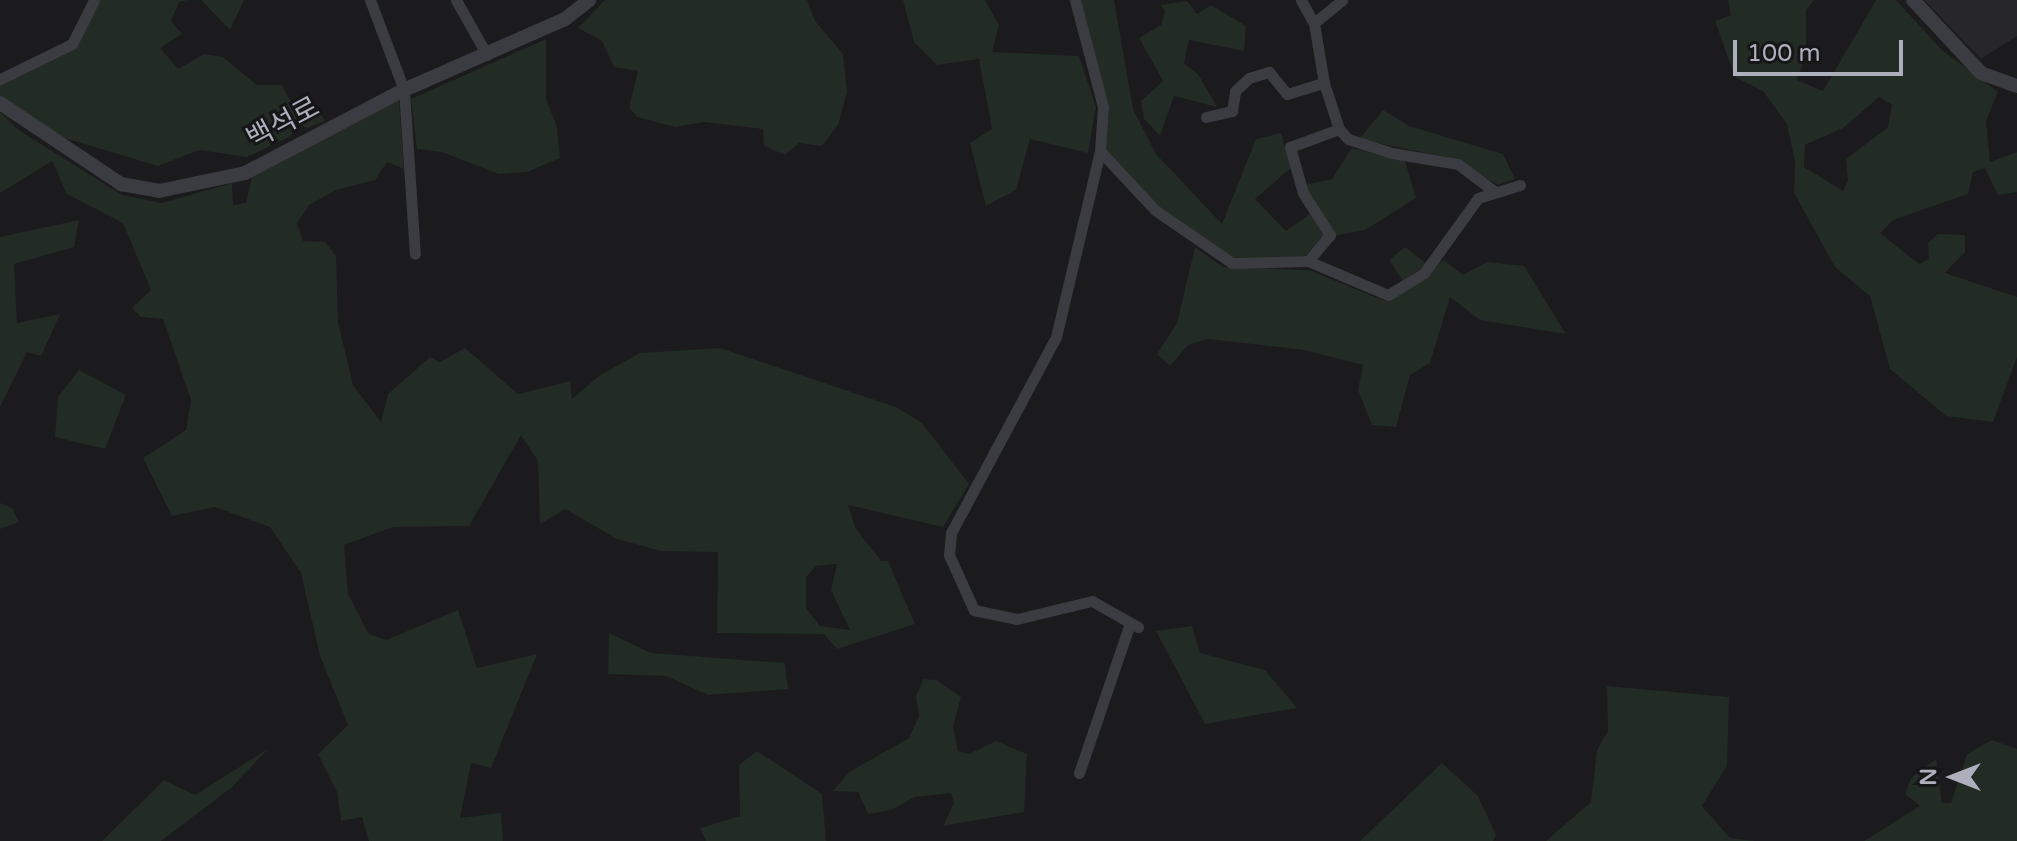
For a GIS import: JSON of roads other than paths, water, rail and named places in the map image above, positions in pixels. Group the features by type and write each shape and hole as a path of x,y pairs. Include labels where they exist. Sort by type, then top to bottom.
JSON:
{"street":[{"path":"0,79 72,44 94,0"},
{"path":"370,0 404,90 415,254"},
{"path":"456,0 487,55"},
{"name":"백석로","path":"0,103 121,184 159,191 245,173 404,90 565,19 589,0"},
{"path":"1075,0 1103,107 1100,151 1056,337 951,533 949,555 974,610 1017,619 1092,601 1134,625 1079,773"},
{"path":"1301,0 1314,23 1324,83 1339,129 1348,139 1392,153 1458,164 1495,192"},
{"path":"1314,23 1342,0"},
{"path":"1913,0 1981,73 2017,86"},
{"path":"1206,117 1232,111 1235,91 1249,78 1269,72 1287,94 1324,83"},
{"path":"1308,261 1330,235 1303,193 1290,147 1339,129"},
{"path":"1100,151 1155,210 1232,263 1308,261 1388,295 1424,273 1478,198 1520,185"}]}
